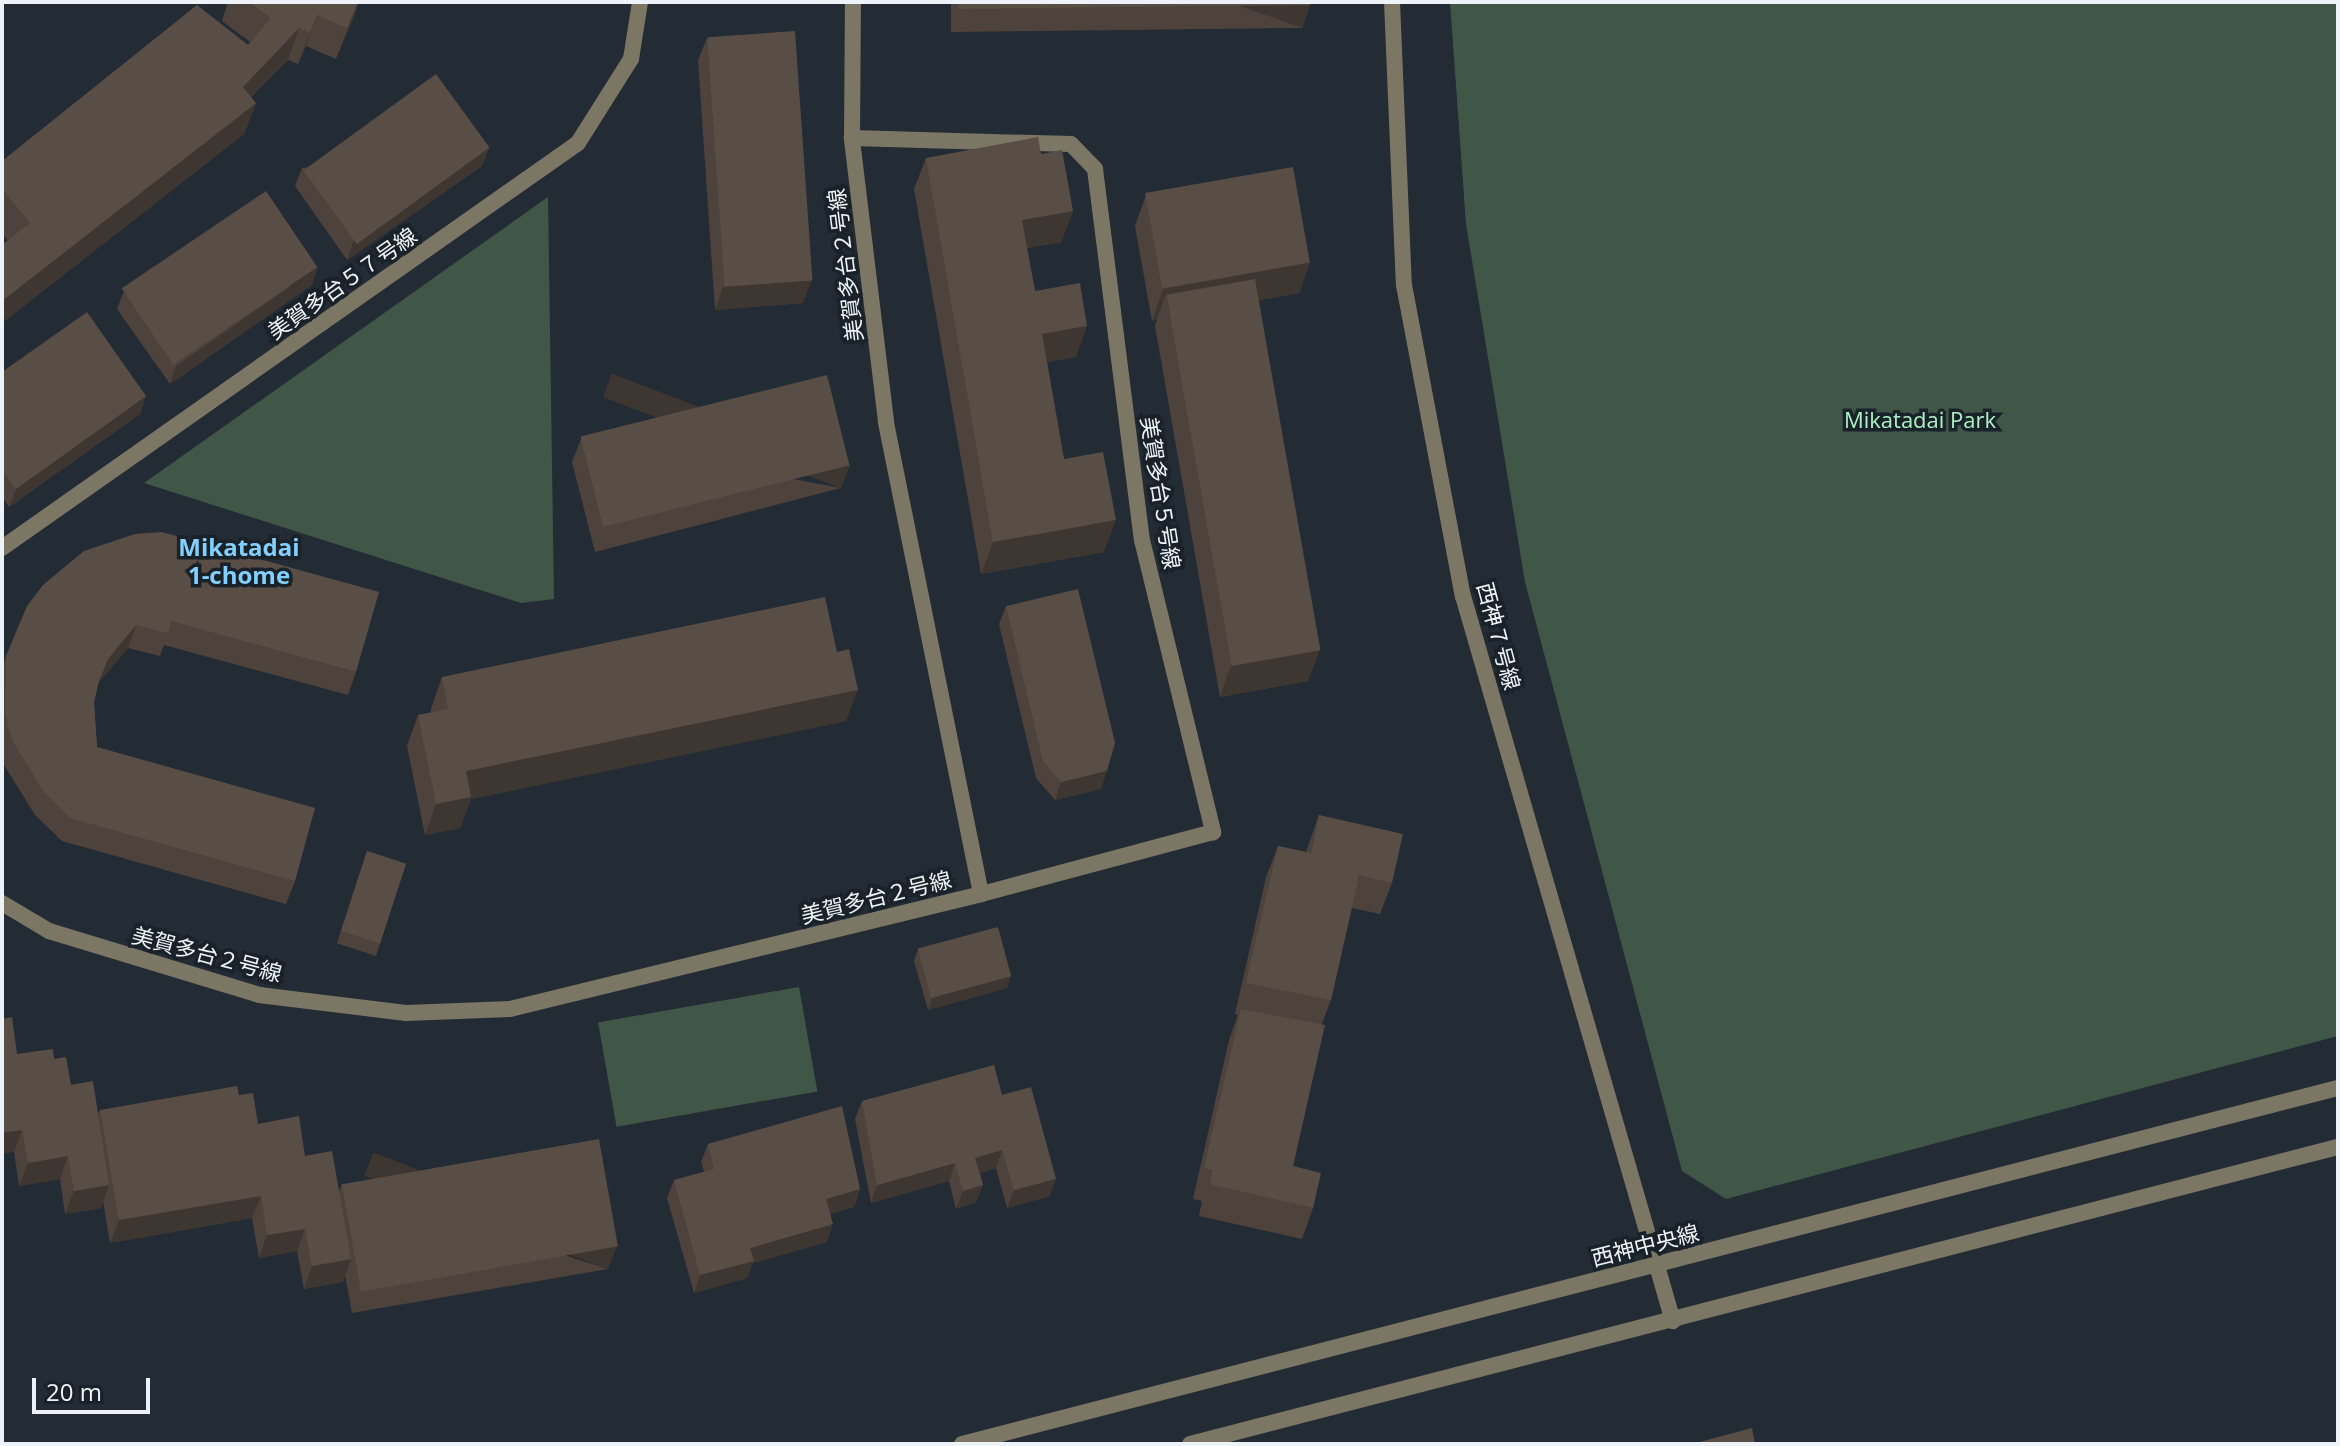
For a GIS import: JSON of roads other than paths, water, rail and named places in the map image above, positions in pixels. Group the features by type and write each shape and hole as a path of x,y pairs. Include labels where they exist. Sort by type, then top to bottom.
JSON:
{"street":[{"name":"美賀多台５７号線","path":"2,548 578,143 631,59 640,2"},
{"name":"美賀多台２号線","path":"2,903 49,931 259,995 406,1013 510,1009 981,894 886,421 852,138 853,2"},
{"name":"西神７号線","path":"1392,2 1404,285 1463,596 1673,1321"},
{"name":"美賀多台５号線","path":"852,138 1071,144 1095,169 1142,540 1213,832 981,894"},
{"name":"西神中央線","path":"962,1444 2338,1088"},
{"path":"1190,1444 2338,1147"}],"district":[{"name":"Mikatadai 1-chome","path":"239,561"}],"park label":[{"name":"Mikatadai Park","path":"1920,420"}]}
